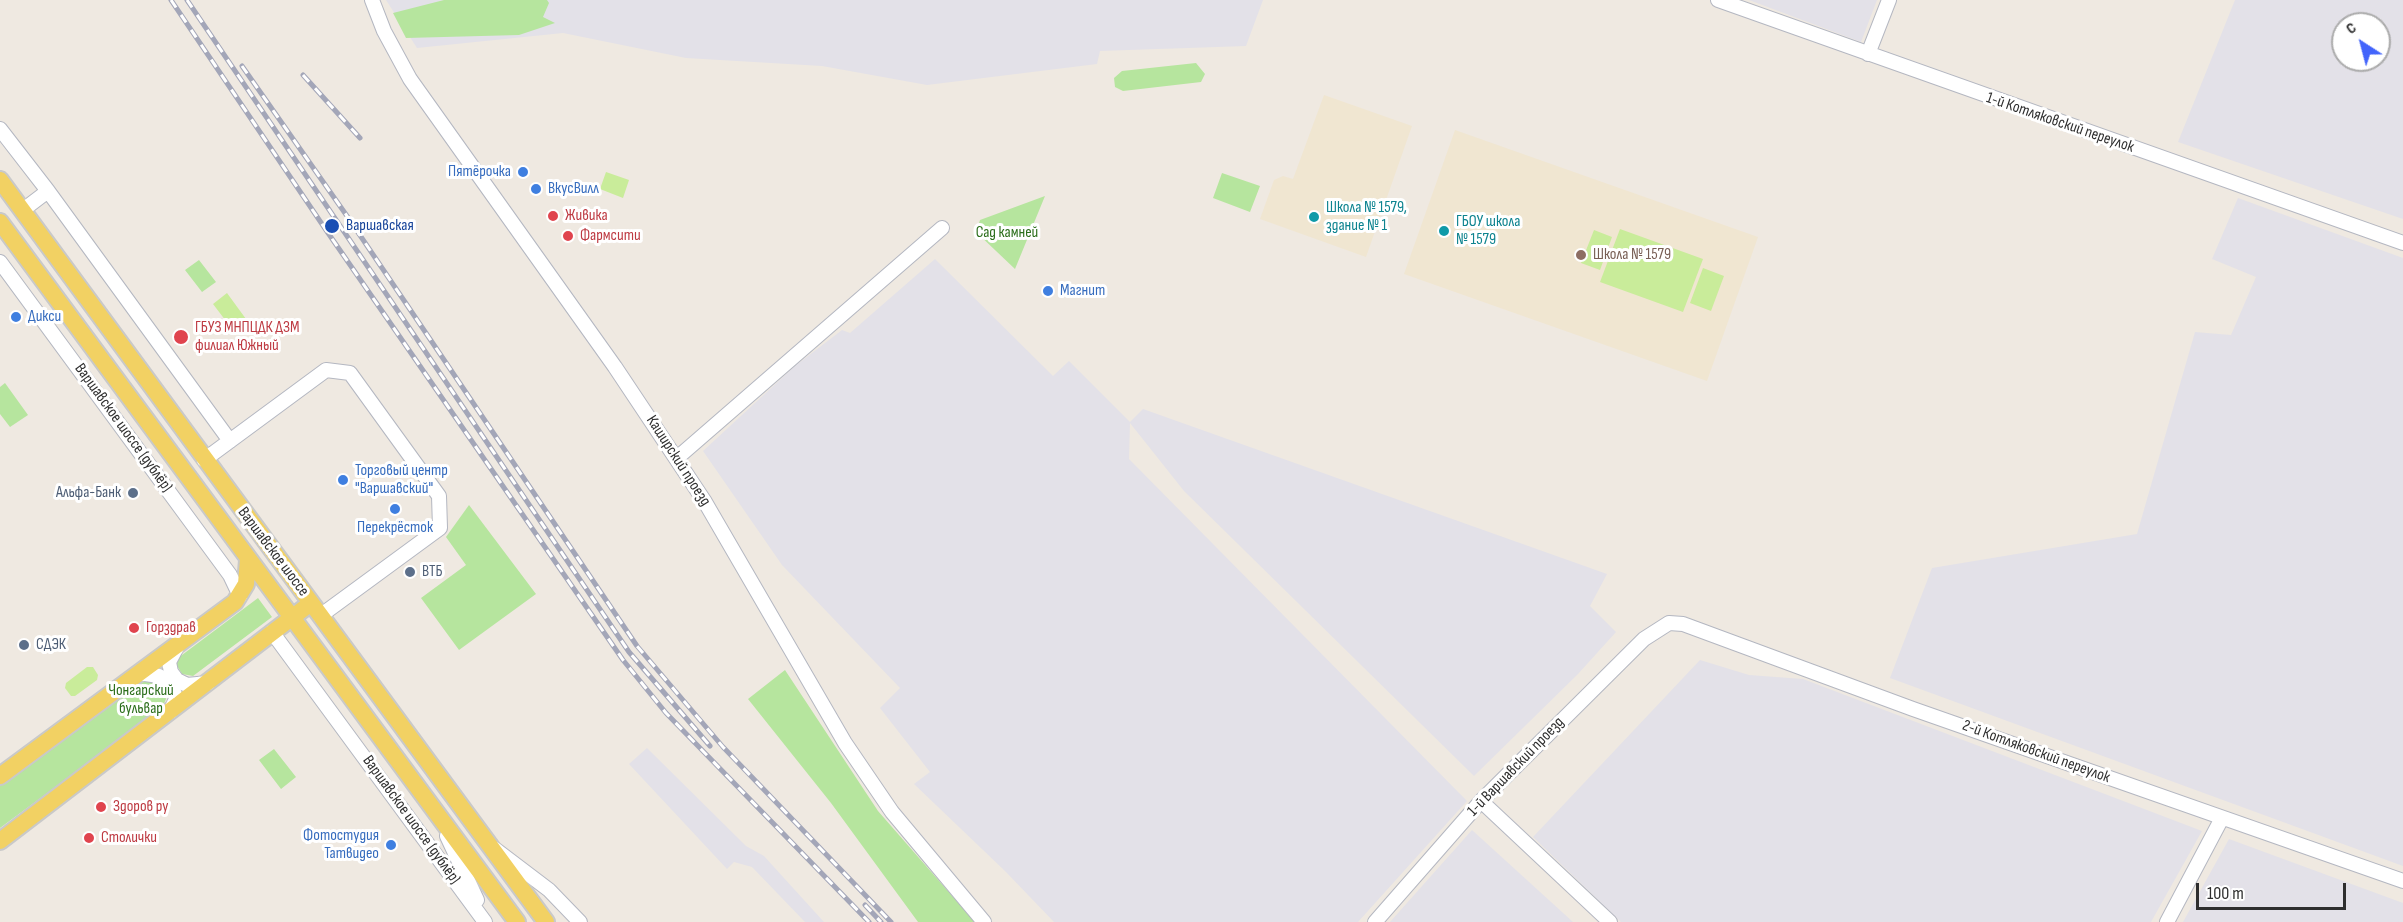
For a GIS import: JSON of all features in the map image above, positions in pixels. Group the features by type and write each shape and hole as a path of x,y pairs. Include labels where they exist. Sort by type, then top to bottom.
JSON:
{"main road":[{"name":"Варшавское шоссе","path":"0,180 546,922"},
{"name":"Варшавское шоссе","path":"1,226 517,922"},
{"path":"0,776 178,645 240,596 246,584 248,560"},
{"path":"0,842 169,714 290,618 316,609"}],"street":[{"name":"Каширский проезд","path":"372,0 384,31 410,79 677,458 844,743 892,812 984,922"},
{"name":"1-й Котляковский переулок","path":"1718,0 2403,243"},
{"path":"1868,54 1889,0"},
{"path":"0,129 48,191 230,441"},
{"path":"23,210 48,191"},
{"path":"677,458 942,228"},
{"name":"Варшавское шоссе (дублёр)","path":"0,262 230,575 240,596"},
{"path":"204,460 326,370 350,373 440,496 440,528 316,609"},
{"name":"1-й Варшавский проезд","path":"1375,922 1481,801 1644,639 1669,623"},
{"name":"2-й Котляковский переулок","path":"1669,623 1683,624 2403,881"},
{"name":"Варшавское шоссе (дублёр)","path":"272,632 486,922"},
{"path":"178,645 169,663 171,672 177,680 186,685 208,683"},
{"path":"138,673 159,676 173,688 176,699 169,714"},
{"path":"1481,801 1610,922"},
{"path":"439,818 486,922"},
{"path":"2168,922 2222,818"},
{"path":"489,846 535,878 580,922"}],"shaded area":[{"path":"386,0 1263,0 1246,46 1100,51 1097,64 927,85 822,66 686,58 563,33 417,48"},
{"path":"1749,0 1877,0 1861,42"},
{"path":"2235,0 2403,0 2403,219 2178,142"},
{"path":"1324,95 1412,126 1366,257 1260,219 1274,180 1283,176 1293,179"},
{"name":"Школа № 1579","path":"1455,130 1758,237 1707,381 1404,274"},
{"path":"2238,198 2403,258 2403,866 1890,678 1932,568 2137,534 2195,332 2231,335 2256,277 2212,259"},
{"path":"935,259 1053,376 1069,361 1130,422 1143,409 1607,574 1590,606 1616,632 1578,674 1474,776 1184,491 1130,423 1129,459 1467,801 1358,922 1054,922 1005,871 914,784 930,772 880,708 900,688 782,565 703,451 795,366 842,330 850,333"},
{"path":"1700,660 1749,675 1803,679 2202,831 2151,922 1621,922 1533,837"},
{"path":"647,748 746,846 764,856 824,922 805,922 752,867 734,862 727,869 629,764"},
{"path":"1472,830 1573,922 1390,922"},
{"path":"2229,839 2403,903 2403,922 2183,922"}],"green space":[{"path":"444,0 547,0 549,3 543,17 555,23 519,35 406,38 393,13"},
{"path":"1196,63 1205,74 1201,82 1123,91 1115,87 1114,78 1122,71"},
{"path":"606,172 629,180 623,198 600,189"},
{"path":"1222,173 1260,186 1250,212 1213,198"},
{"name":"Сад камней","path":"1045,196 1015,269 976,232 980,220"},
{"path":"1620,229 1703,259 1683,312 1600,282"},
{"path":"1594,230 1612,237 1600,270 1581,263"},
{"path":"199,260 216,282 202,292 185,270"},
{"path":"1703,268 1724,276 1711,311 1690,303"},
{"path":"227,293 246,319 232,329 213,304"},
{"path":"5,383 28,415 10,427 0,414 0,387"},
{"path":"469,505 536,594 459,650 421,598 466,565 446,537"},
{"path":"258,598 272,617 193,676 182,674 176,664 178,658"},
{"path":"87,667 93,667 98,675 97,680 75,696 71,696 65,688 66,683"},
{"path":"785,670 878,811 975,922 918,922 831,803 748,699"},
{"name":"Чонгарский бульвар","path":"140,678 150,679 161,686 166,699 162,708 0,828 0,783"},
{"path":"274,749 296,777 281,789 259,760"}],"railway":[{"path":"171,0 326,230 623,660 666,713 869,922"},
{"path":"187,0 629,652 710,746"},
{"path":"242,66 347,216 637,646 723,747 891,922"},
{"path":"303,75 360,138"},
{"path":"865,905 881,922"}],"place":[{"name":"Пятёрочка","path":"523,172"},
{"name":"ВкусВилл","path":"536,189"},
{"name":"Живика","path":"553,216"},
{"name":"Школа № 1579, здание № 1","path":"1314,217"},
{"name":"Варшавская","path":"332,226"},
{"name":"ГБОУ школа № 1579","path":"1444,231"},
{"name":"Фармсити","path":"568,236"},
{"name":"Школа № 1579","path":"1581,255"},
{"name":"Магнит","path":"1048,291"},
{"name":"Дикси","path":"16,317"},
{"name":"ГБУЗ МНПЦДК ДЗМ филиал Южный","path":"181,337"},
{"name":"Торговый центр \"Варшавский\"","path":"343,480"},
{"name":"Альфа-Банк","path":"133,493"},
{"name":"Перекрёсток","path":"395,509"},
{"name":"ВТБ","path":"410,572"},
{"name":"Горздрав","path":"134,628"},
{"name":"СДЭК","path":"24,645"},
{"name":"Здоров ру","path":"101,807"},
{"name":"Столички","path":"89,838"},
{"name":"Фотостудия Татвидео","path":"391,845"}]}
